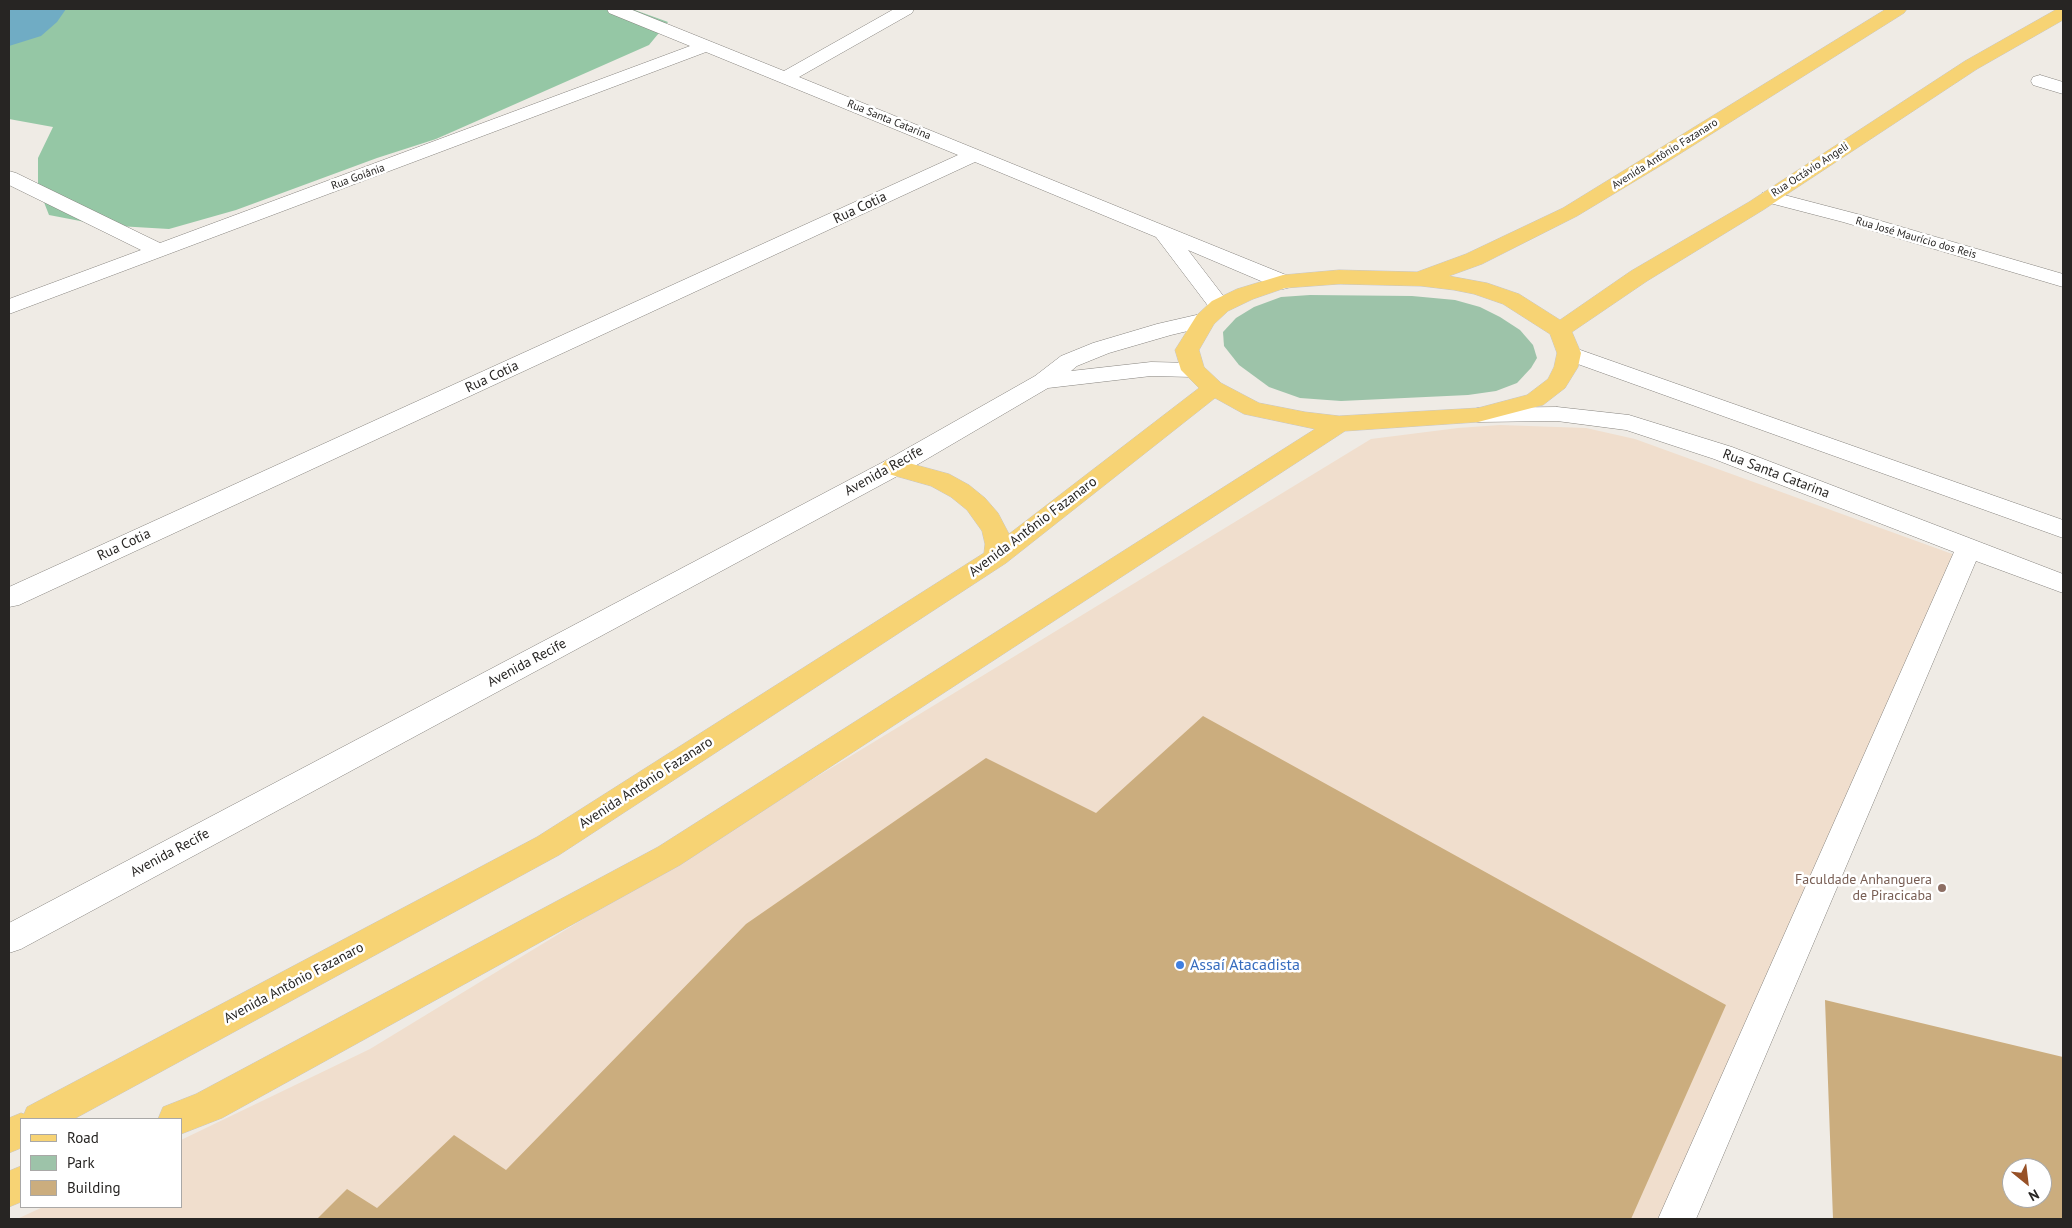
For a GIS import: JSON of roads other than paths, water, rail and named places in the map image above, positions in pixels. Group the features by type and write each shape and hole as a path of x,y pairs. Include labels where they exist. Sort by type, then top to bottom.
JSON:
{"main road":[{"name":"Avenida Antônio Fazanaro","path":"1421,279 1474,259 1570,212 1898,9"},
{"name":"Rua Octávio Angeli","path":"1560,330 1639,276 1769,197 1971,65 2063,13"},
{"path":"1338,276 1421,279 1470,286 1511,299 1560,330 1569,353 1566,367 1557,383 1535,400 1478,415 1339,424 1305,420 1252,409 1203,379 1187,350 1212,313 1246,294 1283,282 1338,276"},
{"name":"Avenida Antônio Fazanaro","path":"42,1118 548,846 997,557 1203,379"},
{"path":"179,1118 209,1106 669,856 1339,424"},
{"path":"894,467 940,480 960,491 976,504 989,519 995,531 998,544 997,557"}],"street":[{"name":"Rua Santa Catarina","path":"614,9 1283,282"},
{"path":"785,78 906,9"},
{"name":"Rua Goiânia","path":"9,308 707,46"},
{"path":"2040,81 2063,88"},
{"name":"Rua Cotia","path":"9,598 975,156"},
{"path":"9,177 159,251"},
{"name":"Rua José Maurício dos Reis","path":"1769,197 1859,221 2063,281"},
{"path":"1163,232 1212,313"},
{"name":"Avenida Recife","path":"9,939 894,467 1043,381 1069,362 1101,348 1212,313"},
{"path":"1569,353 2063,529"},
{"name":"Avenida Recife","path":"1043,381 1152,369 1203,379"},
{"name":"Rua Santa Catarina","path":"1478,415 1557,414 1629,423 1723,453 2063,584"},
{"path":"1677,1219 1968,549"}],"waterway":[{"path":"9,27 19,23 35,9"}],"place":[{"name":"Faculdade Anhanguera de Piracicaba","path":"1942,888"},
{"name":"Assaí Atacadista","path":"1180,965"}]}
